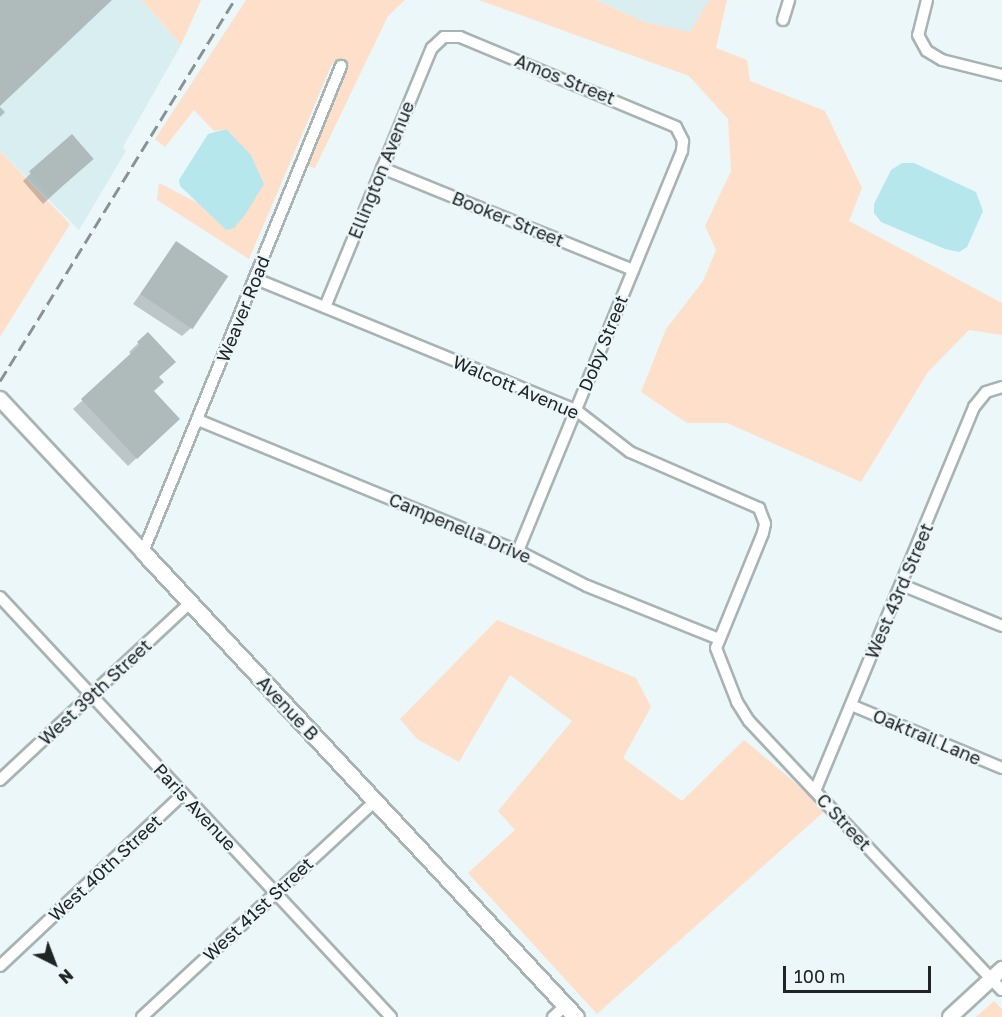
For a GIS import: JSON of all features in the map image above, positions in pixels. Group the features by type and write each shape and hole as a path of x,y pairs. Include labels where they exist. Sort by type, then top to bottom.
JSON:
{"main road":[{"name":"Avenue B","path":"143,552 576,1017"}],"street":[{"path":"783,20 789,0"},
{"path":"927,0 918,35 934,57 1002,75"},
{"name":"Amos Street","path":"444,38 460,37 671,123 681,134"},
{"name":"Ellington Avenue","path":"325,307 432,48 444,38"},
{"name":"Weaver Road","path":"143,552 341,66"},
{"name":"Doby Street","path":"518,551 682,151 681,134"},
{"name":"Booker Street","path":"382,168 633,270"},
{"name":"Walcott Avenue","path":"256,279 576,410 630,452 752,502 764,515 763,533 719,639"},
{"name":"West 43rd Street","path":"815,791 974,407 986,392 1002,387"},
{"name":"Avenue B","path":"0,399 143,552"},
{"name":"Campenella Drive","path":"198,420 518,551 587,586 719,639"},
{"path":"902,585 1002,626"},
{"name":"Paris Avenue","path":"0,597 391,1017"},
{"name":"West 39th Street","path":"0,780 190,603"},
{"name":"C Street","path":"719,639 718,659 743,711 815,791 997,974 1002,990"},
{"name":"Oaktrail Lane","path":"851,705 1002,768"},
{"name":"West 40th Street","path":"0,966 183,794"},
{"name":"West 41st Street","path":"142,1017 375,801"},
{"path":"950,1017 997,974"},
{"path":"553,1017 566,1005"}],"shaded area":[{"path":"0,0 142,0 181,45 123,147 126,151 79,230 0,151"},
{"path":"142,0 201,0 181,45"},
{"path":"246,0 405,0 388,16 315,168 307,166 346,58 332,64 249,259 157,200 159,183 198,203 226,230 226,129 214,131 194,110 165,147 155,139"},
{"path":"479,0 596,0 644,22 690,32 709,0 727,0 716,48 747,60 750,81 825,111 862,188 849,221 1002,303 1002,335 969,330 928,372 861,482 727,423 687,423 641,392 666,329 703,281 716,250 705,226 731,171 728,119 689,76"},
{"path":"596,0 709,0 690,33 644,22"},
{"path":"0,151 70,224 0,337"},
{"path":"497,620 636,678 651,707 623,758 682,801 744,740 827,809 597,1014 468,873 515,830 498,811 572,721 510,675 459,762 417,739 400,719"},
{"path":"994,1001 1002,1009 1002,1017 976,1017"}],"water":[{"path":"226,129 251,155 264,184 245,215 234,228 226,230 180,186 179,180 208,134"},
{"path":"902,163 914,163 976,192 983,211 967,247 959,252 945,249 881,222 874,213 874,204 891,170"}],"building":[{"path":"0,0 112,0 0,106"},
{"path":"72,134 94,159 51,196 29,171"},
{"path":"176,241 228,276 192,329 140,294"},
{"path":"148,332 176,362 159,377 164,382 154,391 180,419 137,459 81,399 140,345 137,342"}],"railway":[{"path":"0,381 234,0"}]}
